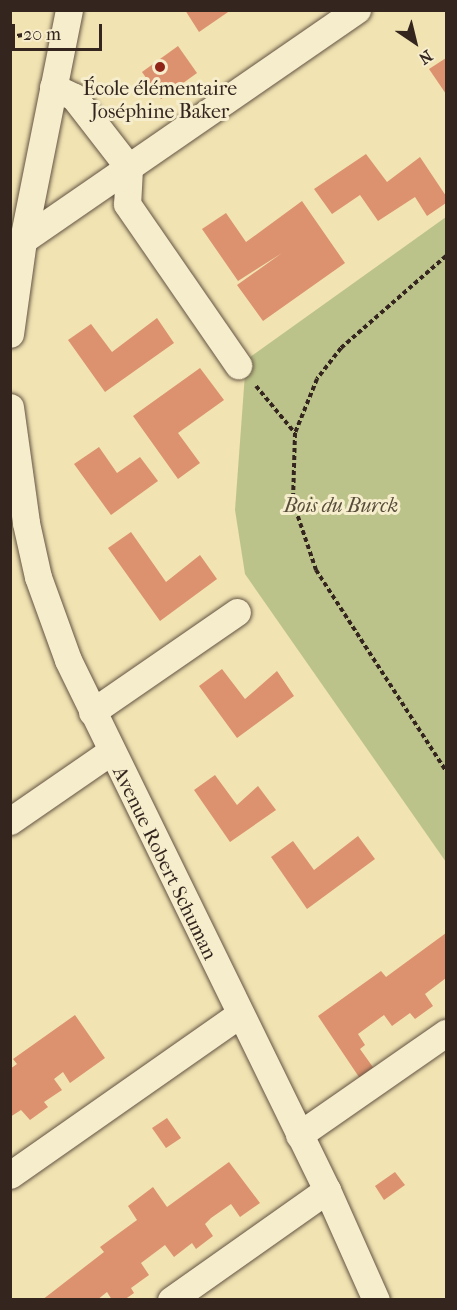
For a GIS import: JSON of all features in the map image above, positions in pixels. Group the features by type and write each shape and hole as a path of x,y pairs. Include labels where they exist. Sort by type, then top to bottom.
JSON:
{"street":[{"path":"10,334 23,240 69,10"},
{"path":"23,240 357,10"},
{"path":"54,87 74,97 129,168 128,204 238,365"},
{"name":"Avenue Robert Schuman","path":"10,407 26,523 38,577 68,660 110,752 327,1190 376,1299"},
{"path":"92,712 237,612"},
{"path":"10,821 110,752"},
{"path":"10,1175 240,1014"},
{"path":"299,1135 447,1033"},
{"path":"171,1299 327,1190"}],"path":[{"path":"447,256 342,348 317,379 295,433 293,502 316,570 447,771"},
{"path":"238,365 295,433"}],"green space":[{"name":"Bois du Burck","path":"446,217 446,862 245,574 235,510 246,360"}],"building":[{"path":"185,10 231,10 199,32"},
{"path":"178,46 197,73 161,99 142,72"},
{"path":"446,58 446,94 429,69"},
{"path":"366,154 387,182 420,157 446,196 446,203 427,216 415,197 378,221 360,195 332,214 314,189"},
{"path":"302,201 345,263 263,321 237,285 282,253 238,281 202,229 226,213 246,242"},
{"path":"157,318 174,343 105,392 68,340 91,324 112,352"},
{"path":"200,368 224,400 178,433 200,463 178,479 133,416"},
{"path":"99,447 117,473 140,457 158,481 111,515 74,464"},
{"path":"131,532 166,582 200,555 217,579 160,621 108,548"},
{"path":"222,669 245,699 277,671 294,696 237,738 199,686"},
{"path":"215,775 237,805 258,786 276,810 230,842 194,790"},
{"path":"358,836 375,859 307,909 271,857 293,841 314,870"},
{"path":"446,933 446,978 425,994 433,1006 415,1019 410,1013 392,1026 384,1015 358,1034 365,1045 360,1049 375,1070 361,1080 318,1016 381,971 386,977"},
{"path":"75,1015 105,1058 70,1083 63,1072 54,1079 62,1090 44,1102 48,1107 30,1120 21,1110 10,1117 10,1069 17,1064 13,1059"},
{"path":"167,1118 181,1138 166,1148 152,1128"},
{"path":"229,1162 260,1203 240,1217 231,1204 211,1218 205,1224 213,1236 196,1249 192,1243 174,1257 165,1245 141,1263 149,1275 131,1288 134,1293 124,1300 112,1300 107,1292 97,1300 42,1300 104,1252 100,1247 137,1220 128,1206 153,1187 167,1207"},
{"path":"395,1172 405,1185 384,1200 375,1186"}],"place":[{"name":"École élémentaire Joséphine Baker","path":"160,67"}]}
